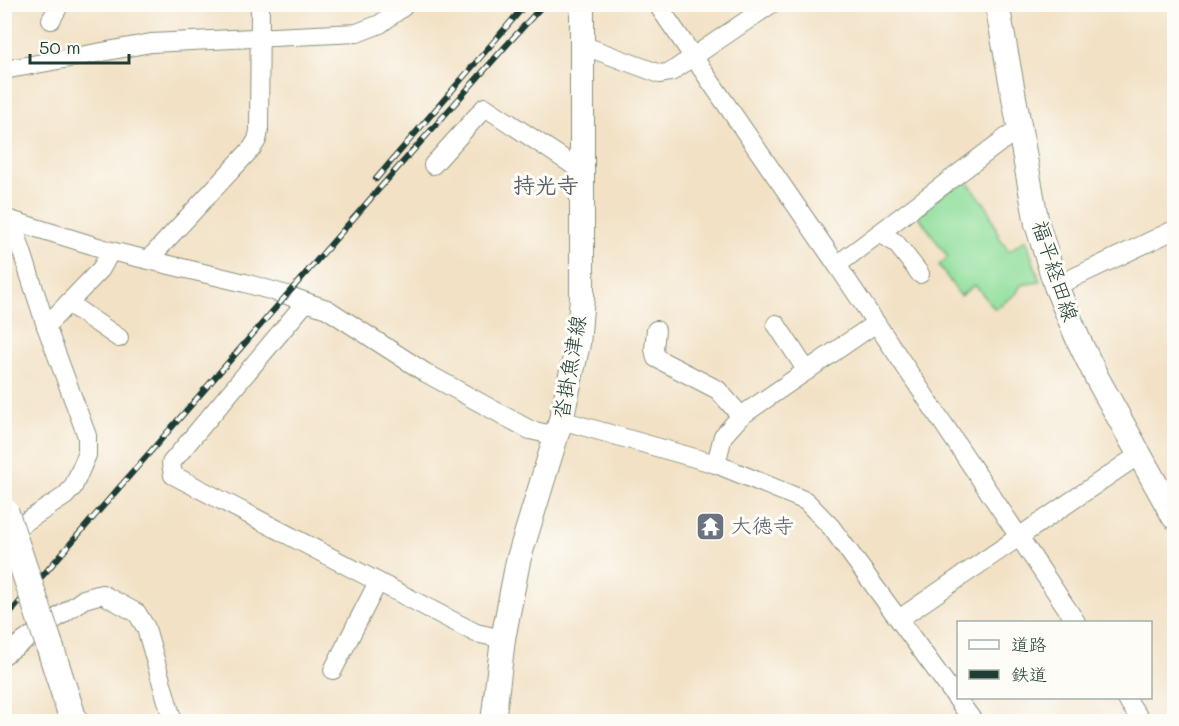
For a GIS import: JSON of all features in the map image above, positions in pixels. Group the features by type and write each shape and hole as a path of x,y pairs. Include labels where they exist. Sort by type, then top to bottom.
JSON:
{"highway":[{"path":"4,512 74,722"}],"main road":[{"name":"沓掛魚津線","path":"493,722 503,639 518,561 559,428 578,344 582,297 582,4"},
{"name":"福平経田線","path":"997,4 1037,224 1056,286 1078,339 1174,517"}],"street":[{"path":"148,260 257,140 260,131 260,4"},
{"path":"4,70 152,43 357,33 380,24 404,4"},
{"path":"657,4 837,265 1076,621"},
{"path":"582,45 660,74 671,72 771,4"},
{"path":"433,165 485,107 582,171"},
{"path":"837,265 1007,137 1020,130"},
{"path":"8,219 111,251 287,294 327,309 426,372 530,430 559,428 716,464 806,501 831,527 957,699"},
{"path":"4,536 65,496 73,486 87,455 87,436 8,219"},
{"path":"1056,286 1174,230"},
{"path":"880,233 896,243 920,274"},
{"path":"46,326 101,268 111,251"},
{"path":"306,302 171,463 173,475 476,633 503,639"},
{"path":"68,303 119,338"},
{"path":"716,464 723,436 741,416 876,323"},
{"path":"776,324 807,371"},
{"path":"656,330 654,350 656,358 717,390 741,416"},
{"path":"899,619 1140,454"},
{"path":"333,670 378,582"},
{"path":"4,655 84,599 102,594 137,613 146,628 173,722"},
{"path":"957,699 974,722"},
{"path":"1127,699 1142,722"}],"green space":[{"path":"964,178 988,208 1000,239 1009,251 1026,239 1040,282 1021,285 1016,294 995,309 975,285 960,296 939,265 948,257 917,214"}],"railway":[{"path":"376,179 526,4"},
{"path":"4,620 379,189 544,4"}],"place":[{"name":"大徳寺","path":"710,526"}],"district":[{"name":"持光寺","path":"546,185"}]}
